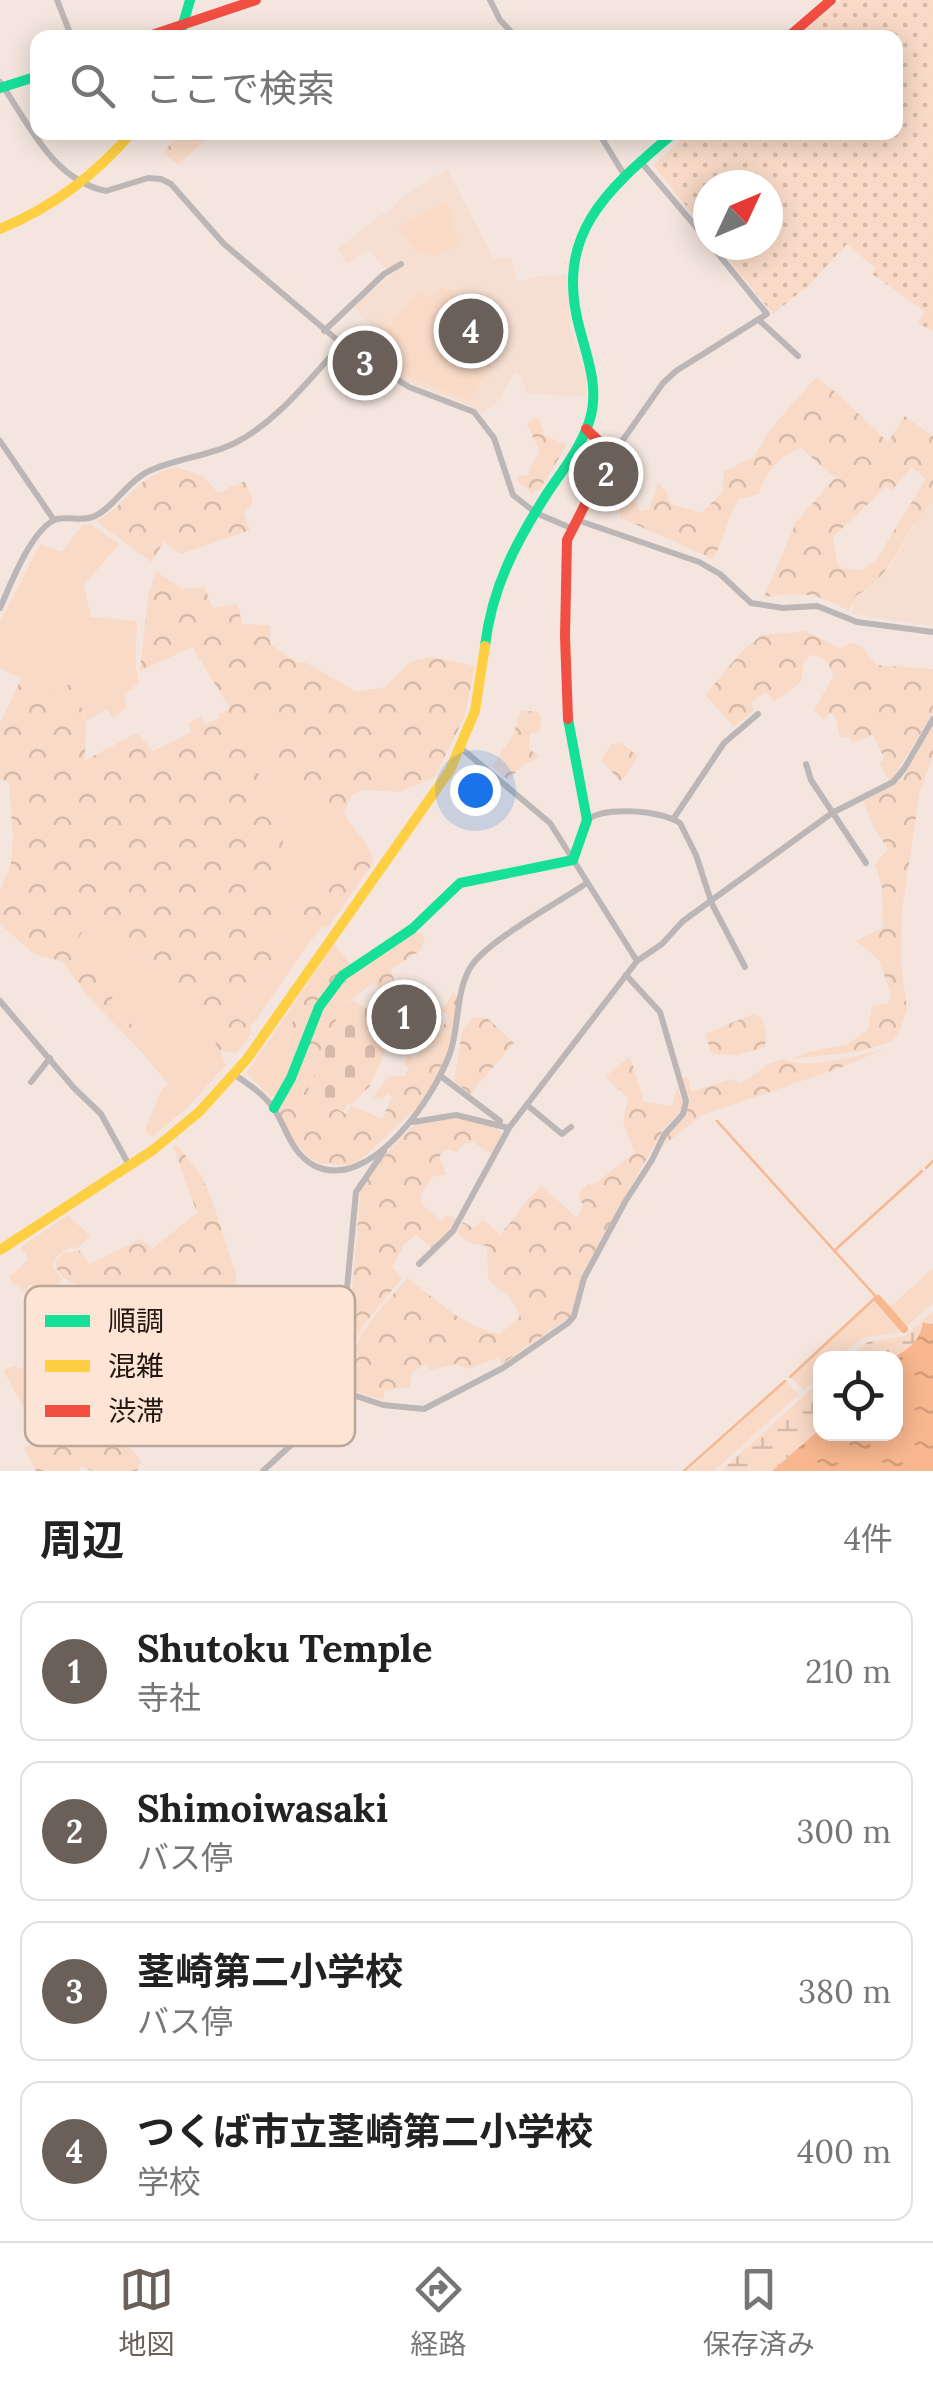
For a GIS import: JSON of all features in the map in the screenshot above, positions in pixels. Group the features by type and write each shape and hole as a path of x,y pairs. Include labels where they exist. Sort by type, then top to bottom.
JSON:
{"street":[{"path":"57,0 69,30"},
{"path":"180,30 190,0"},
{"path":"167,30 256,0"},
{"path":"490,0 509,30"},
{"path":"796,30 831,0"},
{"path":"30,78 1,85 30,130"},
{"path":"37,140 84,182 106,191 148,178 166,181 224,244 324,331 409,387 474,412 494,438 514,495 536,513 712,568 751,603 783,608 817,606 857,622 933,632"},
{"path":"0,229 35,214 84,182 122,140"},
{"path":"603,140 625,176"},
{"path":"0,1250 6,1242 129,1165 196,1115 234,1074 433,795 461,748 476,709 496,592 512,553 586,430 593,404 594,377 575,314 575,256 591,212 666,140"},
{"path":"641,162 693,223"},
{"path":"573,860 587,820 572,749 565,671 566,552 573,524 605,465 676,372 767,314 724,260"},
{"path":"324,331 384,274 401,264"},
{"path":"760,320 798,356"},
{"path":"0,608 34,541 54,520 92,517 132,481 150,471 245,437 271,418 342,344"},
{"path":"586,430 602,442 605,465"},
{"path":"0,441 54,520"},
{"path":"674,818 724,743 758,714"},
{"path":"420,1264 453,1231 509,1128 637,961 662,944 683,920 832,813 899,776 933,719"},
{"path":"461,748 540,812 637,961"},
{"path":"806,764 811,780 866,863"},
{"path":"587,820 598,812 614,811 674,818 686,832 744,967"},
{"path":"274,1108 291,1078 319,1007 342,976 412,929 460,883 573,860"},
{"path":"347,1286 356,1192 442,1077 471,966 488,949 587,883"},
{"path":"355,1396 383,1405 424,1409 503,1368 555,1334 574,1316 584,1278 664,1135 682,1114 686,1101 660,1012 626,975"},
{"path":"0,1001 101,1114 129,1165"},
{"path":"30,1082 50,1058"},
{"path":"234,1074 274,1108 293,1146 308,1161 324,1169 340,1171 360,1164 395,1139"},
{"path":"442,1077 509,1128"},
{"path":"527,1104 562,1134 572,1127"},
{"path":"411,1122 456,1115 509,1128"},
{"path":"262,1471 290,1446"}],"shaded area":[{"path":"447,169 494,259 511,257 517,282 567,275 570,329 587,377 585,396 527,394 521,376 515,373 499,400 482,414 460,401 410,383 371,359 377,332 354,306 404,264 400,261 387,270 369,250 347,264 338,249 382,214 386,215 402,198"},
{"path":"933,504 933,626 852,614 855,595 869,590 890,567 922,513"}],"green space":[{"path":"840,0 933,0 933,331 918,323 924,311 872,274 875,268 847,244 809,285 773,314 729,260 783,260 783,170 693,170 693,214 653,165 681,140 903,140 903,30 806,30"},
{"path":"173,140 205,140 178,165 163,153"},
{"path":"445,202 456,221 451,224 460,243 436,256 417,251 398,228"},
{"path":"441,288 452,290 485,317 481,339 494,359 470,400 418,381 374,353 380,336 419,292 428,299"},
{"path":"816,377 888,442 905,416 933,436 933,503 880,577 855,596 849,611 808,595 764,597 796,522 835,478 801,448 774,466 759,494 739,499 713,559 619,517 624,495 637,503 640,511 649,510 658,483 671,504 702,513 722,492 724,471 754,457 769,431","holes":["912,467 926,479 876,560 861,570 838,567 833,537 886,487 892,490"]},
{"path":"539,418 544,435 567,445 541,487 532,493 516,476 529,475 540,451 527,425"},
{"path":"176,467 203,476 218,493 245,481 253,502 244,513 250,530 181,554 164,542 151,562 96,521 150,477"},
{"path":"90,524 119,544 84,585 91,617 137,621 139,683 124,695 127,707 113,718 107,709 86,721 73,684 54,691 0,669 0,622 40,544 62,552 82,525"},
{"path":"156,571 182,589 204,587 213,608 238,604 242,624 270,625 270,644 357,692 385,687 411,661 433,657 475,666 464,718 434,778 399,792 362,790 352,795 344,812 327,822 323,798 280,760 265,713 254,726 253,765 285,815 278,905 311,906 308,891 362,839 373,863 327,929 322,926 309,943 294,925 276,925 272,967 234,1016 251,1027 251,1034 237,1053 218,1050 208,1022 167,967 124,953 86,922 78,941 121,1012 147,1043 138,1048 88,997 62,961 35,955 0,924 0,891 11,863 13,837 9,783 0,779 0,723 22,677 54,690 73,683 86,721 85,760 137,733 153,751 191,732 189,723 201,717 205,724 230,708 192,647 140,671 148,597"},
{"path":"805,631 841,649 849,643 861,646 876,665 933,669 933,713 893,778 889,780 880,764 884,758 873,735 853,742 849,737 840,738 835,716 830,714 823,719 814,710 834,675 819,657 811,655 804,661 801,682 774,702 766,691 751,703 754,710 734,727 705,695 743,650 762,635"},
{"path":"521,710 538,712 542,718 539,732 530,733 529,749 540,757 524,764 508,780 492,766 513,735"},
{"path":"265,712 280,760 323,798 328,821 343,812 362,839 309,891 312,906 277,905 285,815 253,765 254,726"},
{"path":"933,725 933,757 920,791 902,911 901,962 907,1009 899,1033 891,1042 856,1052 790,1059 848,1044 868,1029 872,1006 888,1003 891,994 879,960 856,941 883,928 882,888 875,864 888,849 863,801 902,780"},
{"path":"621,743 638,756 621,782 601,760 611,744"},
{"path":"86,921 124,953 167,967 208,1022 226,1065 185,1110 151,1137 145,1130 162,1088 169,1085 138,1048 147,1042 121,1012 78,941"},
{"path":"276,924 294,925 309,943 251,1027 234,1017 272,967"},
{"path":"416,930 425,937 421,950 391,969 396,989 422,989 431,997 430,1011 399,993 389,999 374,983 343,1003 308,1091 346,1114 351,1105 382,1119 392,1097 373,1097 389,1076 405,1076 408,1056 416,1059 445,1023 448,1015 441,1011 453,993 459,997 450,1044 434,1084 416,1108 363,1158 349,1165 322,1164 294,1142 277,1108 323,1004 343,979"},
{"path":"334,944 351,965 325,991 298,1047 283,1036 297,1016 290,1010"},
{"path":"352,1001 394,1022 395,1028 370,1086 351,1105 348,1103 343,1112 308,1092 343,1003"},
{"path":"290,1010 297,1015 283,1036 298,1047 280,1092 271,1097 246,1073"},
{"path":"753,1014 762,1018 765,1047 737,1055 712,1054 705,1034"},
{"path":"474,1017 487,1018 514,1043 470,1094 454,1081 462,1031"},
{"path":"887,1048 702,1115 659,1149 687,1110 681,1077 688,1077 691,1092 731,1079 741,1084 768,1064 783,1059 820,1063"},
{"path":"630,1056 644,1102 672,1106 677,1087 683,1101 591,1258 571,1316 502,1364 498,1358 467,1369 456,1364 430,1370 427,1364 412,1372 410,1387 385,1390 383,1400 355,1392 355,1346 408,1278 451,1312 487,1330 500,1334 520,1316 510,1298 488,1280 487,1246 471,1244 457,1233 463,1222 474,1228 483,1219 500,1234 542,1186 577,1218 583,1205 578,1195 587,1184 593,1185 635,1153 623,1122 628,1098 605,1077"},
{"path":"444,1117 494,1125 502,1134 493,1155 473,1142 457,1152 446,1149 439,1157 446,1174 432,1177 421,1194 422,1204 441,1221 448,1215 456,1219 431,1248 416,1234 404,1245 392,1267 402,1278 365,1323 355,1342 352,1286 361,1186 392,1147 420,1122"},
{"path":"173,1146 178,1146 201,1175 236,1274 236,1286 79,1286 64,1278 56,1268 56,1261 64,1253 79,1250 90,1264 140,1239 153,1248 197,1213"},
{"path":"68,1215 90,1236 78,1248 70,1247 55,1258 53,1268 62,1279 57,1286 30,1285 25,1286 25,1290 14,1285 9,1277 29,1259 21,1247"},
{"path":"933,1268 933,1303 906,1327 889,1308"},
{"path":"876,1299 904,1331 863,1338 846,1351 819,1351"},
{"path":"933,1311 933,1326 922,1322 919,1336 905,1352 856,1351 868,1342 905,1336"},
{"path":"813,1356 813,1382 804,1390 790,1377"},
{"path":"13,1366 25,1369 25,1410 3,1371"},
{"path":"787,1381 798,1395 714,1471 688,1471"},
{"path":"813,1387 813,1435 772,1471 721,1471"},
{"path":"129,1446 141,1461 137,1471 92,1471 81,1467 79,1471 36,1471 24,1448"}],"water":[{"path":"923,1322 933,1326 933,1471 772,1471 813,1435 813,1441 903,1441 903,1352 919,1335"}],"waterway":[{"path":"717,1121 878,1299"},
{"path":"926,1168 933,1161"},
{"path":"834,1251 922,1171"},
{"path":"790,1377 875,1298"},
{"path":"878,1299 904,1329"},
{"path":"684,1471 785,1381"}],"traffic: fast":[{"path":"181,30 190,0"},
{"path":"0,88 30,79"},
{"path":"485,646 493,604 507,566 590,419 593,385 574,296 574,266 581,240 608,194 666,140"},
{"path":"274,1108 291,1078 319,1007 342,976 412,929 460,883 573,860 587,820 568,719"}],"traffic: slow":[{"path":"0,229 72,189 125,140"},
{"path":"0,1250 153,1150 199,1112 247,1059 450,770 475,711 485,646"}],"traffic: jam":[{"path":"167,30 256,0"},
{"path":"796,30 831,0"},
{"path":"568,719 567,540 605,465 602,444 586,429"}],"place":[{"name":"つくば市立茎崎第二小学校","path":"471,331"},
{"name":"茎崎第二小学校","path":"365,363"},
{"name":"Shimoiwasaki","path":"606,474"},
{"name":"Shutoku Temple","path":"404,1017"}]}
